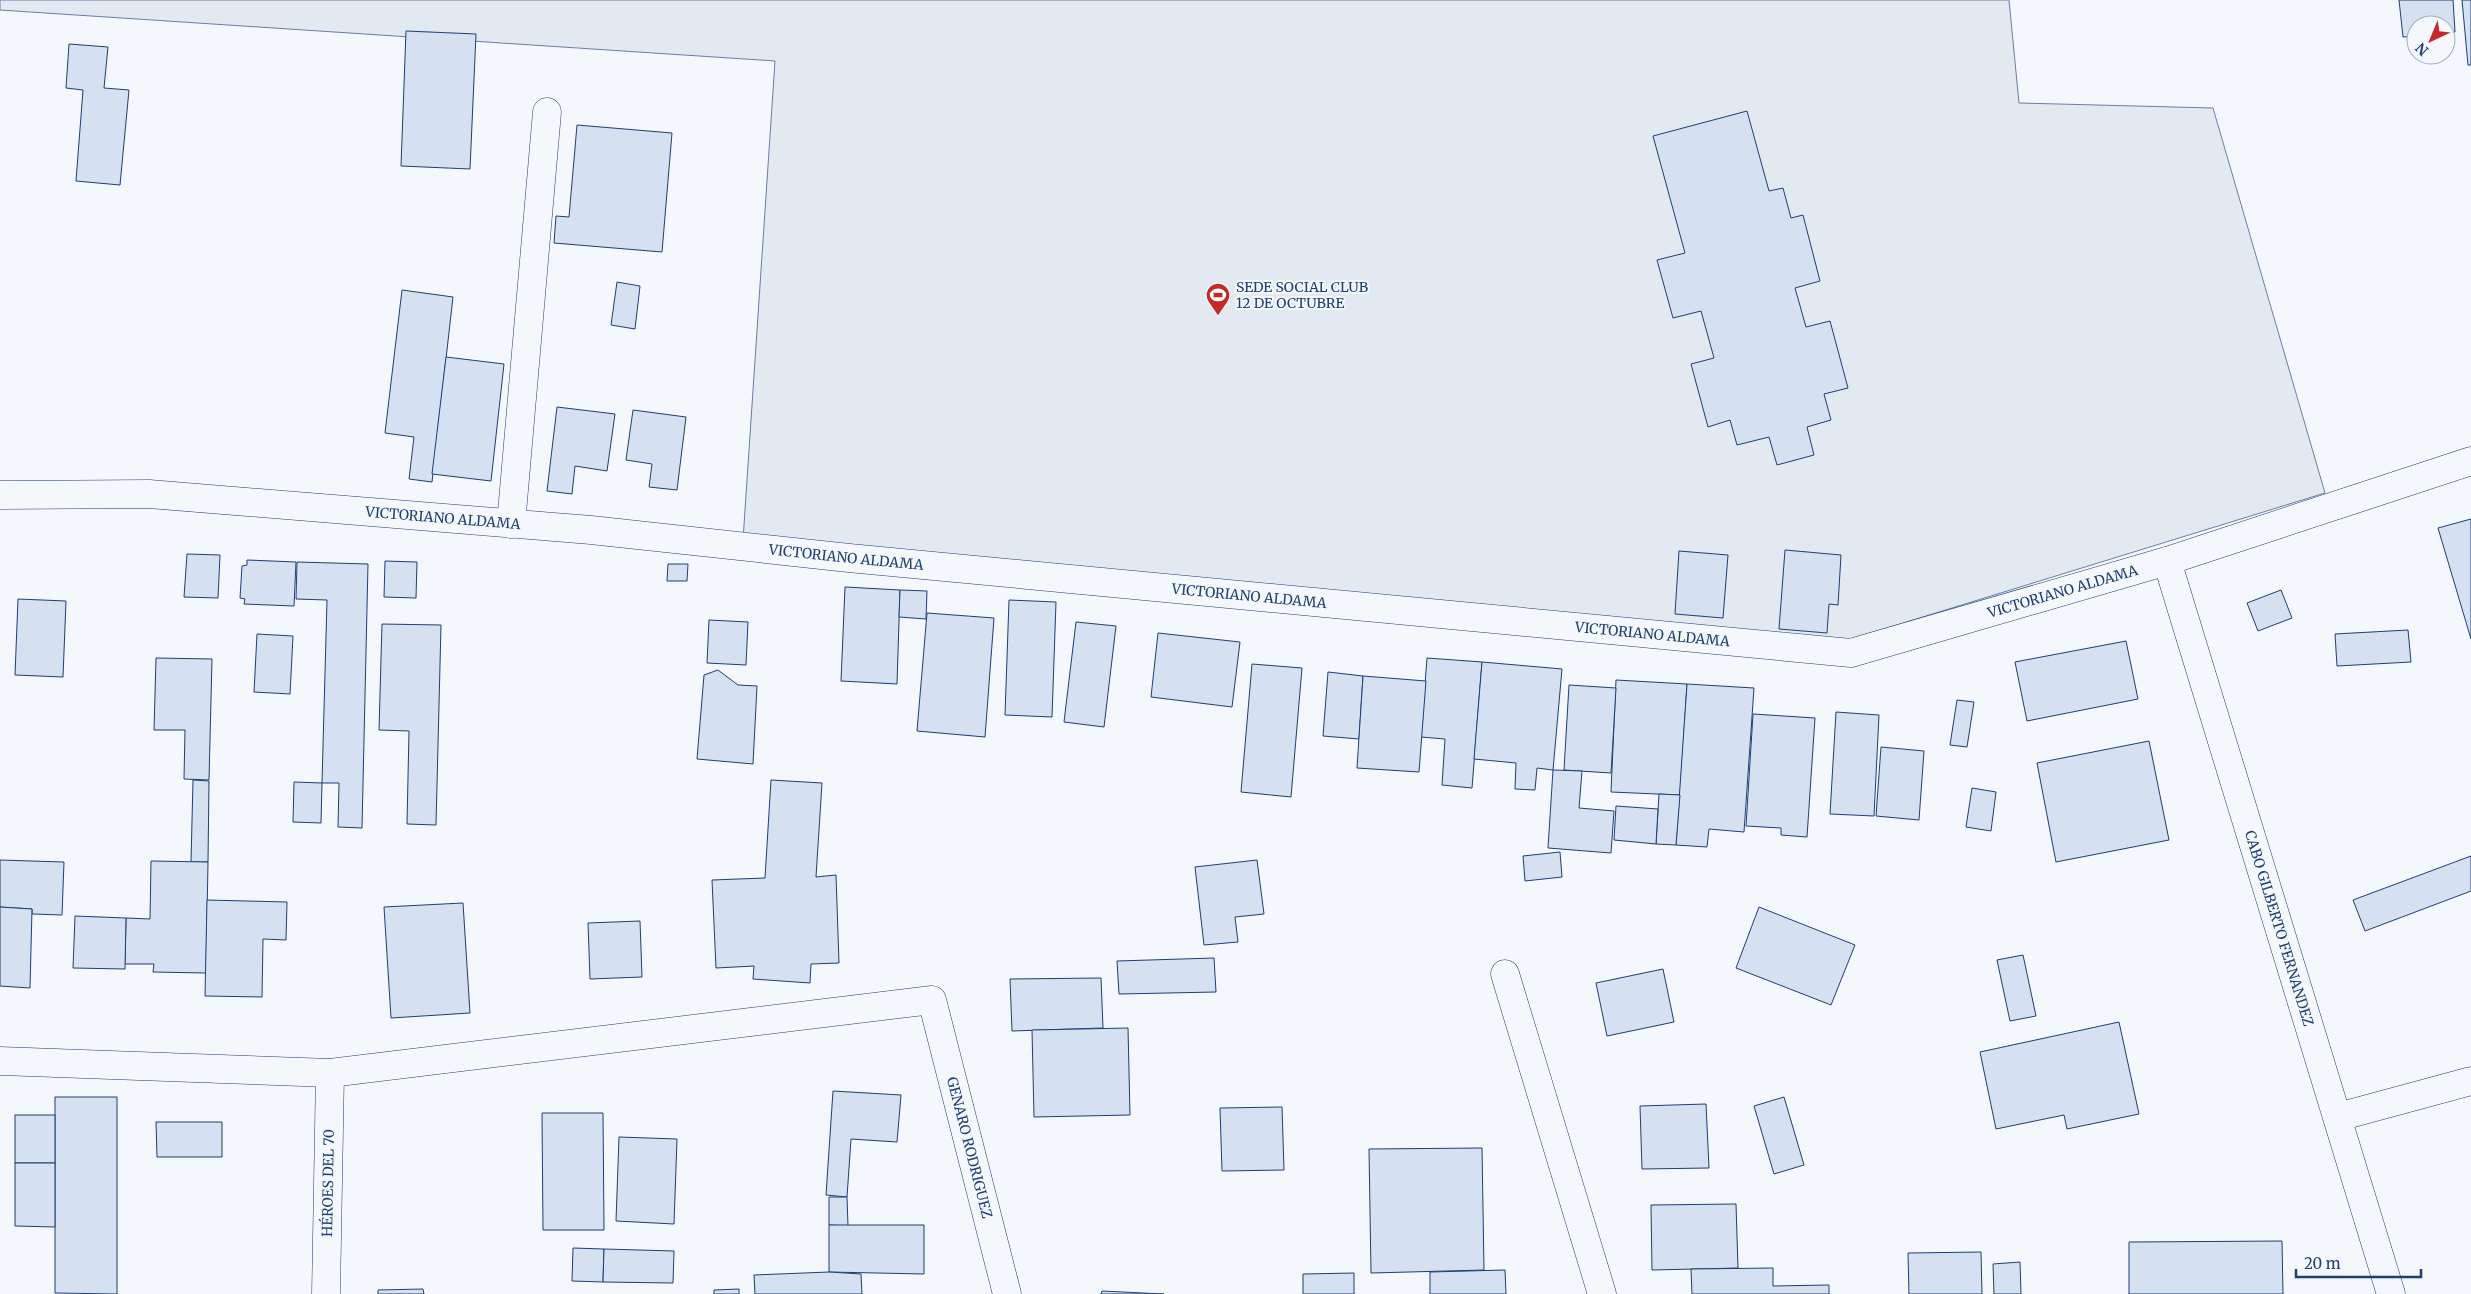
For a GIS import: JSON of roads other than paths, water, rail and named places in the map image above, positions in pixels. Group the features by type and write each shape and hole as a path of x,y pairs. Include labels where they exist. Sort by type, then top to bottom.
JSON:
{"street":[{"path":"511,524 547,112"},
{"name":"VICTORIANO ALDAMA","path":"0,495 149,494 591,530 859,559 1851,653 1927,633 2167,561 2471,461"},
{"name":"CABO GILBERTO FERNANDEZ","path":"2167,561 2391,1294"},
{"path":"1505,974 1602,1294"},
{"name":"GENARO RODRIGUEZ","path":"330,1072 932,1000 1007,1294"},
{"path":"0,1061 330,1072"},
{"name":"HÉROES DEL 70","path":"326,1294 330,1072"},
{"path":"2338,1118 2471,1081"}],"place":[{"name":"SEDE SOCIAL CLUB 12 DE OCTUBRE","path":"1218,316"}]}
